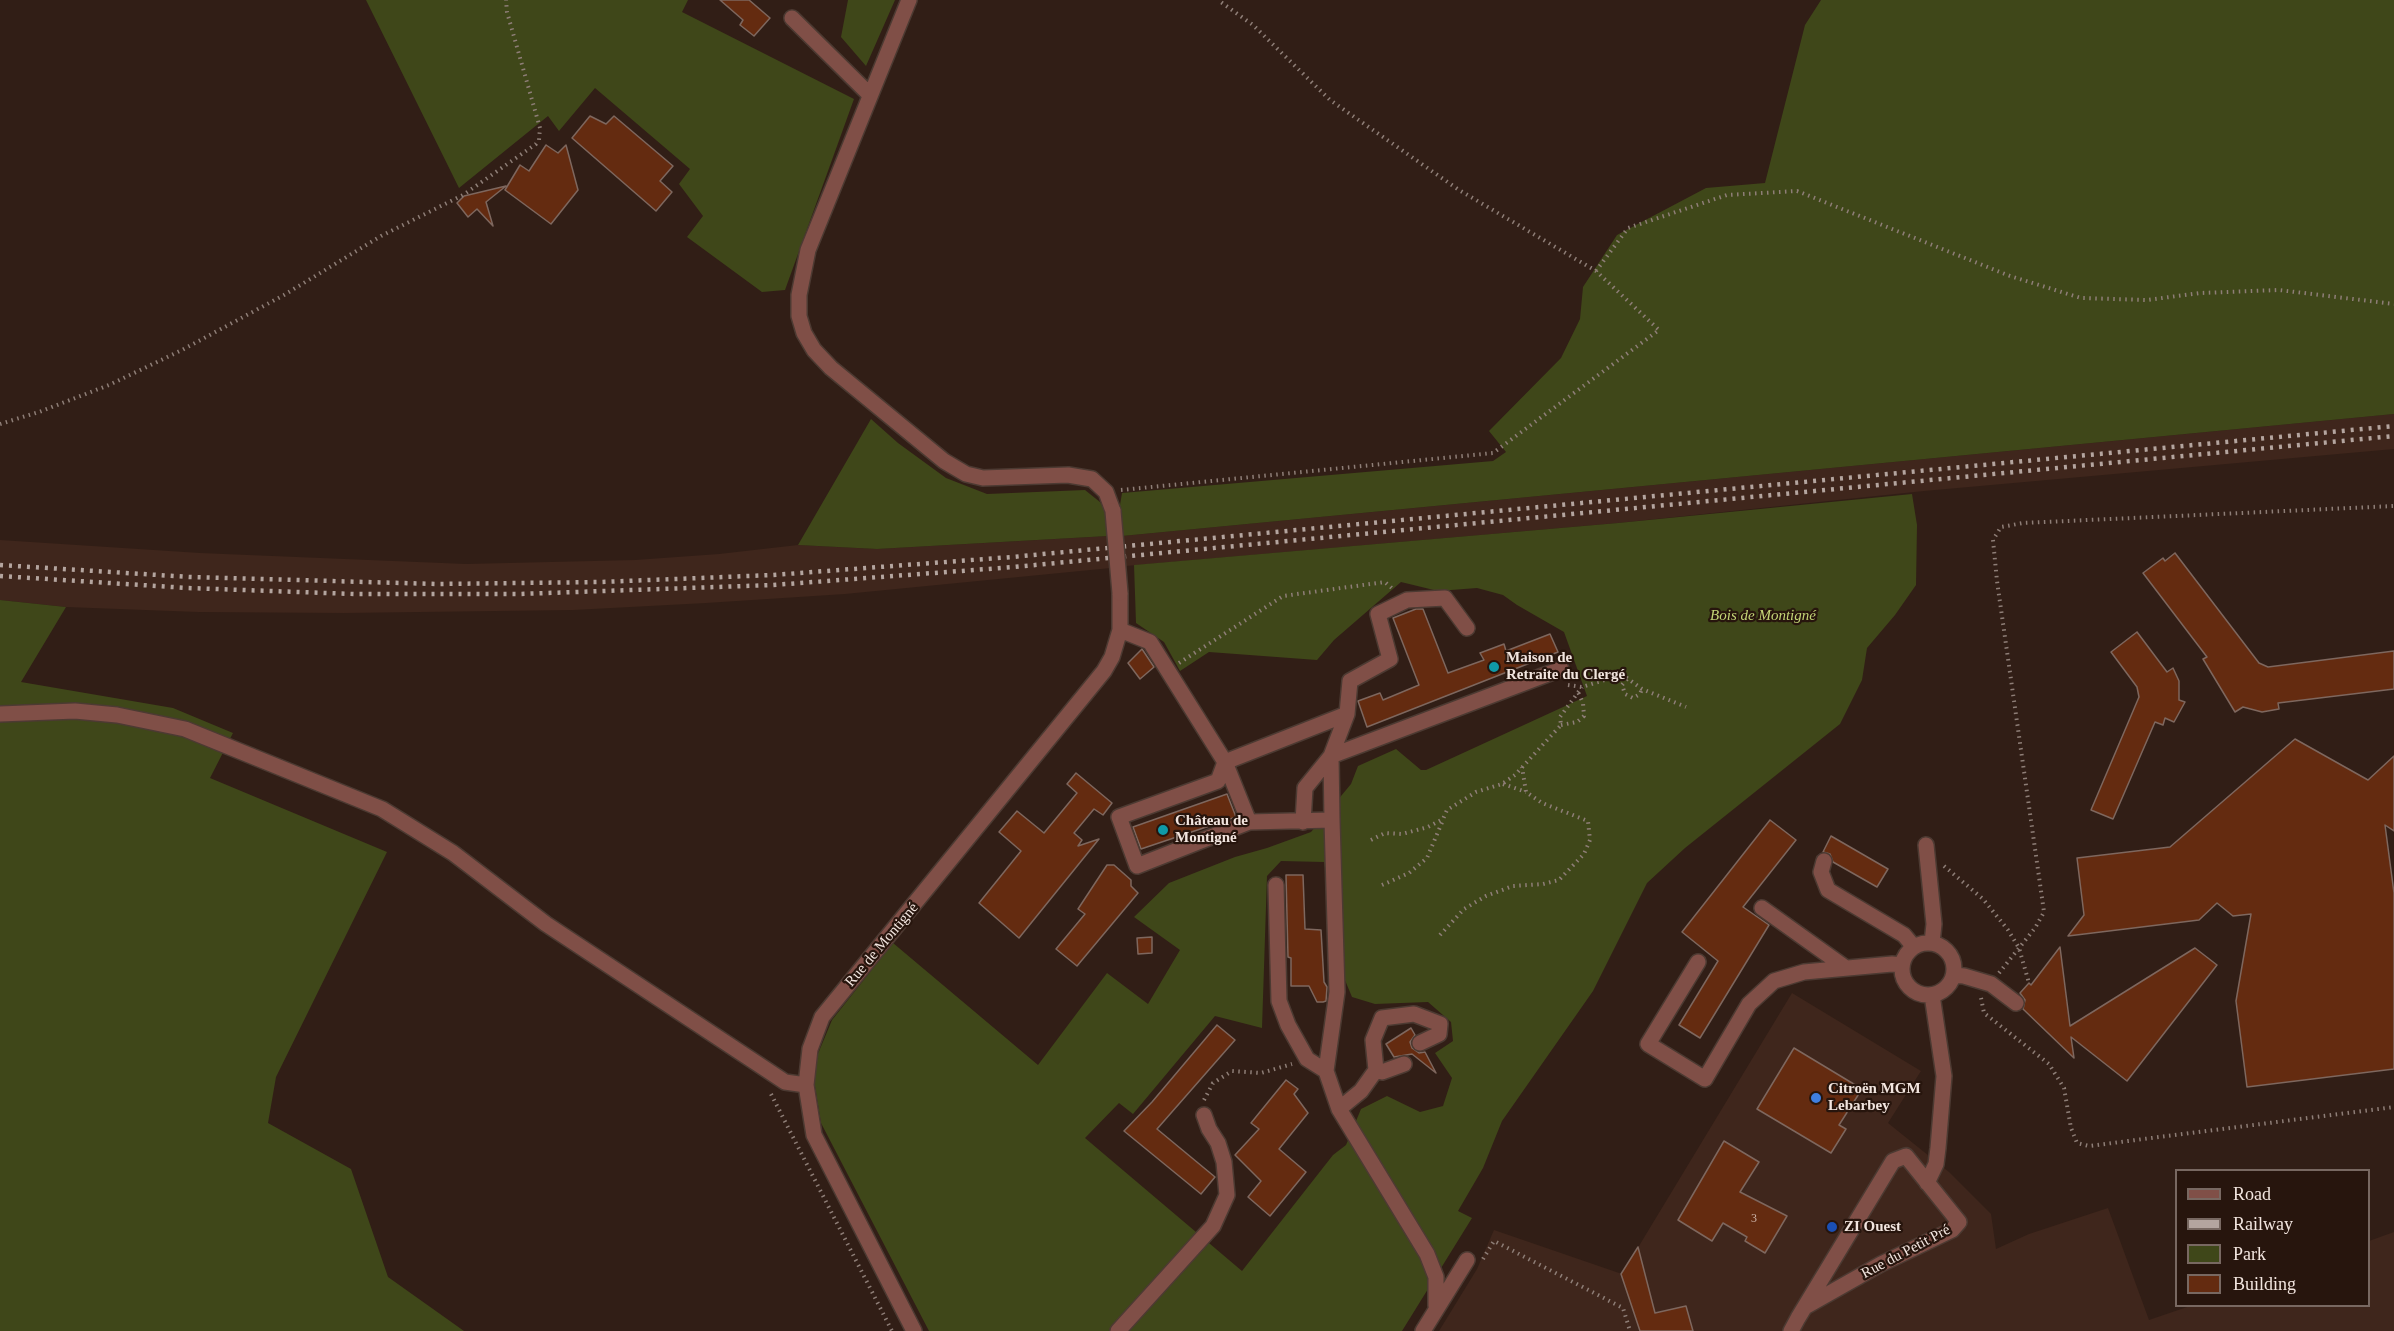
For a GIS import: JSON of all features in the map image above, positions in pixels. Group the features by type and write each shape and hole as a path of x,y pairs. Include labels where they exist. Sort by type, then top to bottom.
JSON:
{"street":[{"path":"909,0 808,250 802,273 799,316 804,333 814,350 831,368 944,461 966,474 983,478 1082,476 1101,485 1106,492"},
{"path":"792,18 870,95"},
{"name":"Rue de Montigné","path":"914,1331 814,1135 806,1085 810,1049 822,1017 1104,671 1112,657 1120,630 1120,593 1113,511 1106,492"},
{"path":"1303,822 1305,788 1331,756 1347,714 1350,681 1390,659 1378,614 1407,600 1445,598 1467,628"},
{"path":"1120,630 1150,642 1225,762 1250,822"},
{"path":"1331,756 1561,669"},
{"path":"0,714 75,711 117,716 185,729 382,809 453,853 546,924 785,1082 806,1085"},
{"path":"1332,820 1250,822 1137,866 1119,817 1218,781 1225,762 1347,714"},
{"path":"1331,756 1337,992 1326,1071 1339,1109 1427,1254 1436,1277 1436,1306"},
{"path":"1927,853 1934,924 1932,943"},
{"path":"1824,861 1821,872 1828,890 1904,935 1914,947"},
{"path":"1276,885 1279,1001 1288,1025 1307,1059 1326,1071"},
{"path":"1762,908 1846,968"},
{"path":"1932,943 1947,951 1955,966 1954,975 1950,985 1942,992 1923,995 1910,988 1905,981 1902,965 1914,947 1932,943"},
{"path":"1698,962 1648,1044 1705,1079 1749,1004 1774,981 1804,972 1902,965"},
{"path":"1954,975 1991,984 2016,1003"},
{"path":"1928,1183 1936,1164 1944,1076 1932,995"},
{"path":"1339,1109 1361,1091 1376,1070 1373,1040 1382,1018 1414,1014 1440,1024 1440,1034 1420,1043"},
{"path":"1376,1070 1382,1072 1404,1064"},
{"path":"1118,1331 1213,1226 1227,1195 1224,1162 1218,1143 1204,1115"},
{"name":"Rue du Petit Pré","path":"1791,1331 1805,1307 1893,1161 1906,1156 1959,1222 1952,1230 1881,1264 1805,1307"},
{"path":"1423,1331 1436,1306 1467,1260"}],"path":[{"path":"0,424 39,412 109,385 182,350 284,295 381,236 463,195 536,144 539,140 540,128 507,12 506,0"},
{"path":"1106,492 1493,453 1659,330 1596,271 1460,190 1330,100 1253,25 1218,0"},
{"path":"1596,271 1628,228 1727,195 1797,191 2010,276 2080,298 2147,300 2200,293 2279,290 2394,304"},
{"path":"2035,928 2044,912 1997,581 1993,540 2001,527 2023,523 2394,506"},
{"path":"1168,670 1283,596 1384,582 1407,600"},
{"path":"1569,684 1582,687 1614,677 1627,678 1642,689 1686,707"},
{"path":"1627,678 1622,685 1625,694 1633,698 1640,694 1642,689"},
{"path":"1561,725 1560,717 1582,687"},
{"path":"1382,885 1409,873 1427,858 1447,810 1476,792 1502,784 1522,767 1561,725 1577,722 1584,716 1583,703 1578,692"},
{"path":"1522,767 1526,792"},
{"path":"1440,935 1464,909 1486,896 1513,886 1543,884 1559,880 1584,854 1590,840 1588,821 1542,803 1526,792 1502,784"},
{"path":"1371,840 1385,833 1402,834 1428,827 1443,819"},
{"path":"1927,853 1983,898 2019,948 2029,983"},
{"path":"1998,1026 2049,1064 2064,1088 2071,1128 2077,1143 2089,1146 2394,1107"},
{"path":"1204,1115 1203,1103 1207,1091 1222,1076 1232,1071 1269,1072 1307,1059"},
{"path":"770,1072 770,1092 892,1331"},
{"path":"1467,1260 1480,1264 1494,1240 1623,1308 1630,1331"}],"shaded area":[{"path":"2394,414 2394,449 1924,491 1618,523 1126,566 1122,536"},
{"path":"1108,536 1111,568 845,594 706,603 573,610 344,613 198,612 66,607 0,600 0,540 200,553 466,564 635,560 798,545 877,549"},
{"path":"1792,993 1921,1071 1888,1123 1949,1172 1991,1214 1996,1249 2029,1234 2108,1208 2149,1320 2187,1307 2370,1307 2370,1241 2394,1232 2394,1331 1439,1331 1477,1269 1494,1230 1622,1274"}],"green space":[{"path":"366,0 688,0 682,12 854,99 785,290 762,292 687,237 703,216 679,184 690,169 595,88 559,131 548,116 459,188"},
{"path":"848,0 895,0 866,66 841,37"},
{"path":"1821,0 2394,0 2394,414 1122,536 1119,511 1122,493 1493,461 1506,452 1489,431 1561,358 1580,319 1583,287 1617,235 1706,188 1765,183 1805,25"},
{"path":"871,419 898,443 946,478 987,494 1085,490 1100,502 1106,512 1108,536 877,549 798,545"},
{"name":"Bois de Montigné","path":"1912,494 1917,525 1916,585 1895,615 1867,648 1862,680 1840,724 1685,848 1647,883 1593,991 1502,1121 1483,1168 1458,1211 1472,1218 1402,1331 929,1331 821,1123 812,1068 832,1020 893,943 1038,1065 1107,973 1148,1004 1180,950 1134,917 1169,883 1235,857 1311,832 1351,784 1358,766 1396,749 1421,770 1426,770 1587,696 1564,632 1503,595 1477,588 1438,591 1401,582 1334,640 1317,660 1209,652 1180,671 1164,642 1136,623 1134,565 1618,523","holes":["1281,861 1324,862 1342,973 1352,997 1375,1004 1428,1002 1451,1022 1453,1041 1435,1053 1452,1078 1443,1106 1420,1112 1387,1096 1361,1109 1346,1145 1333,1155 1242,1271 1085,1138 1119,1103 1133,1114 1215,1016 1262,1028 1267,876"]},
{"path":"0,600 66,607 21,682 173,708 233,733 210,778 387,852 276,1077 268,1123 351,1169 388,1277 464,1331 0,1331"}],"building":[{"path":"720,0 749,0 770,18 754,36 740,25 743,20"},
{"path":"590,116 606,124 614,116 673,166 660,181 672,192 656,211 572,138"},
{"path":"546,145 558,153 566,145 578,190 551,224 505,190 520,165 529,171"},
{"path":"506,186 486,202 493,226 477,209 468,217 457,203 464,196"},
{"path":"2175,553 2259,663 2268,667 2394,651 2394,689 2278,703 2279,709 2262,712 2243,707 2235,712 2203,659 2207,657 2143,573 2163,558 2165,561"},
{"name":"Maison de Retraite du Clergé","path":"1416,609 1423,609 1448,673 1484,660 1480,653 1504,644 1506,651 1550,634 1558,652 1367,727 1358,701 1380,693 1383,700 1419,685 1393,618"},
{"path":"2137,632 2167,672 2173,668 2179,681 2179,700 2185,702 2174,722 2165,718 2163,725 2155,722 2113,819 2091,810 2139,697 2137,687 2111,652"},
{"path":"1142,649 1154,667 1140,679 1128,663"},
{"path":"2295,739 2368,780 2394,756 2394,831 2385,825 2394,893 2394,1069 2247,1087 2236,1001 2251,914 2233,916 2217,903 2199,920 2068,936 2084,915 2077,858 2170,847"},
{"path":"1076,773 1112,803 1103,815 1094,809 1074,833 1082,840 1078,846 1099,839 1019,938 979,903 1021,851 999,832 1017,811 1044,833 1077,793 1067,784"},
{"path":"1227,794 1236,817 1141,849 1133,827"},
{"path":"1770,820 1796,840 1743,907 1769,925 1700,1038 1679,1025 1718,961 1682,932"},
{"path":"1831,836 1888,869 1877,887 1833,862 1830,854 1823,852"},
{"path":"1107,865 1114,865 1131,880 1131,886 1138,893 1077,966 1056,949 1085,914 1078,909"},
{"path":"1286,875 1303,875 1305,929 1321,930 1324,982 1327,987 1326,1001 1323,1002 1317,1002 1309,986 1291,986"},
{"path":"1152,937 1152,953 1138,954 1137,938"},
{"path":"2060,947 2070,1026 2195,948 2217,965 2127,1081 2071,1037 2074,1058 2023,1009 2025,1000 2020,993 2029,983 2031,985"},
{"path":"1217,1025 1235,1040 1157,1129 1215,1177 1201,1194 1124,1131 1152,1102"},
{"path":"1411,1028 1415,1035 1410,1042 1412,1048 1419,1053 1425,1052 1436,1073 1412,1054 1394,1057 1386,1044"},
{"path":"1794,1048 1862,1089 1839,1125 1846,1129 1831,1153 1757,1109"},
{"path":"1286,1080 1298,1089 1294,1094 1308,1113 1279,1149 1306,1172 1270,1216 1248,1197 1261,1181 1235,1155 1259,1129 1251,1123"},
{"path":"1724,1141 1759,1162 1740,1192 1787,1216 1765,1253 1745,1241 1747,1237 1723,1223 1712,1241 1678,1220"},
{"path":"1638,1247 1655,1313 1686,1306 1693,1331 1640,1331 1621,1274"}],"railway":[{"path":"0,565 190,577 437,584 601,582 773,575 1012,557 2394,426"},
{"path":"0,576 188,588 354,594 519,594 773,585 1014,567 2394,436"}],"place":[{"name":"Maison de Retraite du Clergé","path":"1494,667"},
{"name":"Château de Montigné","path":"1163,830"},
{"name":"Citroën MGM Lebarbey","path":"1816,1098"},
{"name":"ZI Ouest","path":"1832,1227"}]}
